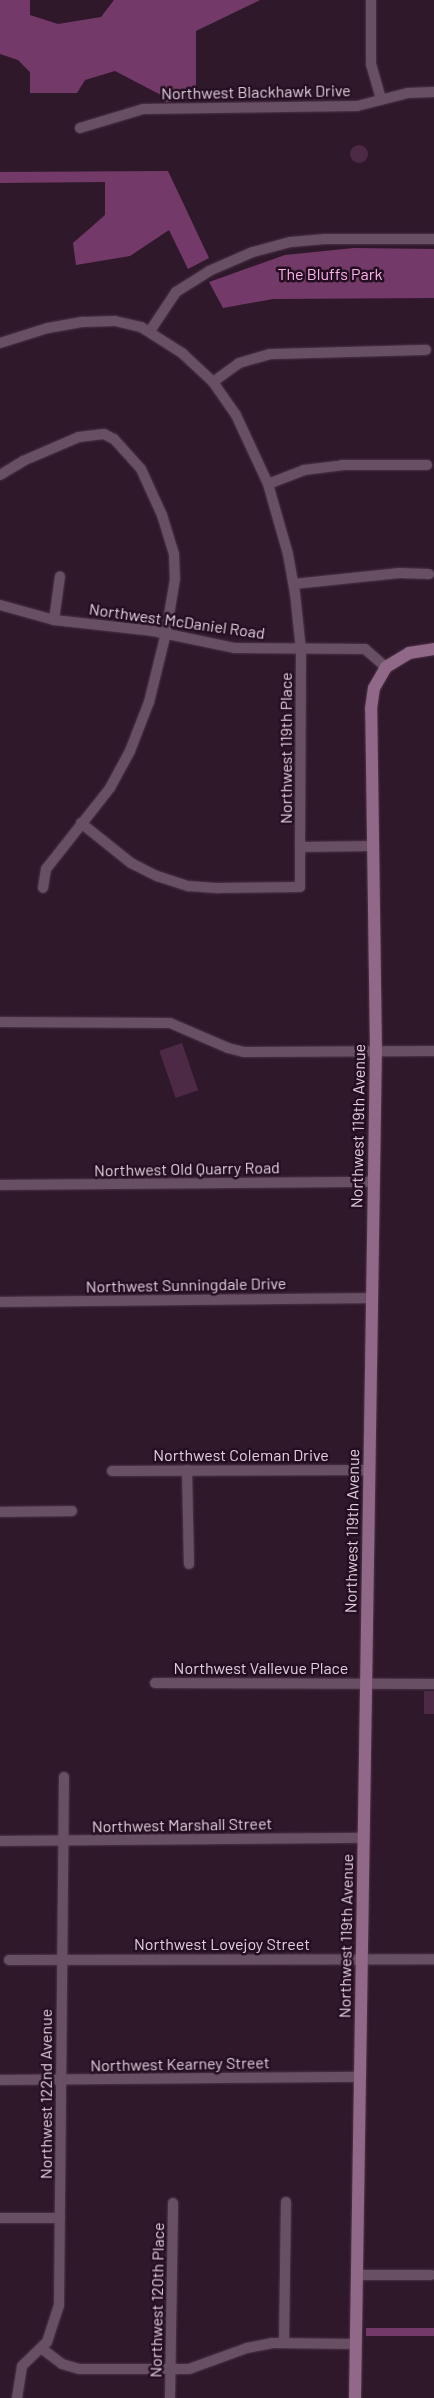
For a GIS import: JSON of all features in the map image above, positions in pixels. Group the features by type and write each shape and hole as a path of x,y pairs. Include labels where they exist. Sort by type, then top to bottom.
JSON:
{"street":[{"path":"372,0 371,64 381,100"},
{"name":"Northwest Blackhawk Drive","path":"80,128 148,108 357,106 408,93 434,92"},
{"path":"150,331 176,292 209,271 252,252 325,239 434,239"},
{"name":"Northwest 119th Place","path":"0,344 48,328 100,320 126,323 150,331 182,353 213,382 244,429 268,484 294,584 301,650 300,888 188,886 131,863 81,823"},
{"path":"213,382 239,363 270,354 426,350"},
{"path":"0,475 23,461 78,437 104,434 125,447 141,469 171,540 175,579 166,633 149,702 130,751 110,788 46,870 43,888"},
{"path":"268,484 304,470 342,465 427,465"},
{"path":"294,584 399,573 429,574"},
{"path":"54,620 60,576"},
{"name":"Northwest McDaniel Road","path":"0,605 54,620 166,633 235,648 365,649 386,667"},
{"path":"386,667 409,653 434,649"},
{"name":"Northwest 119th Avenue","path":"356,2398 376,1052 371,710 374,688 386,667"},
{"path":"300,847 374,846"},
{"path":"0,1022 170,1023 222,1046 244,1052 434,1051"},
{"name":"Northwest Old Quarry Road","path":"0,1185 374,1182"},
{"name":"Northwest Sunningdale Drive","path":"0,1302 372,1298"},
{"path":"187,1470 189,1564"},
{"name":"Northwest Coleman Drive","path":"112,1471 369,1470"},
{"path":"0,1512 72,1511"},
{"name":"Northwest Vallevue Place","path":"156,1683 366,1683 381,1686 434,1684"},
{"name":"Northwest 122nd Avenue","path":"17,2398 22,2366 41,2348 52,2333 58,2312 65,1841 64,1777"},
{"name":"Northwest Marshall Street","path":"0,1841 364,1838"},
{"name":"Northwest Lovejoy Street","path":"10,1960 434,1959"},
{"name":"Northwest Kearney Street","path":"0,2080 360,2077"},
{"path":"284,2343 286,2202"},
{"name":"Northwest 120th Place","path":"170,2398 173,2203"},
{"path":"0,2218 60,2218"},
{"path":"357,2275 431,2275"},
{"path":"41,2348 62,2364 79,2369 171,2369 201,2366 247,2348 284,2343 356,2344"}],"shaded area":[{"path":"359,145 365,148 368,154 365,160 359,163 353,160 350,154 353,148"},
{"path":"182,1043 198,1090 176,1098 159,1051"},
{"path":"424,1691 434,1691 434,1714 424,1714"}],"green space":[{"path":"0,0 30,0 30,15 58,24 101,17 114,0 260,0 196,31 196,99 172,99 171,102 163,102 161,95 115,71 85,80 77,93 30,93 30,72 18,60 0,54"},
{"path":"168,171 209,258 188,269 169,230 130,256 76,265 73,243 105,215 105,182 0,183 0,172"},
{"name":"The Bluffs Park","path":"354,248 434,249 434,298 273,299 223,308 209,282 285,255"},
{"path":"366,2328 434,2328 434,2336 366,2336"}]}
